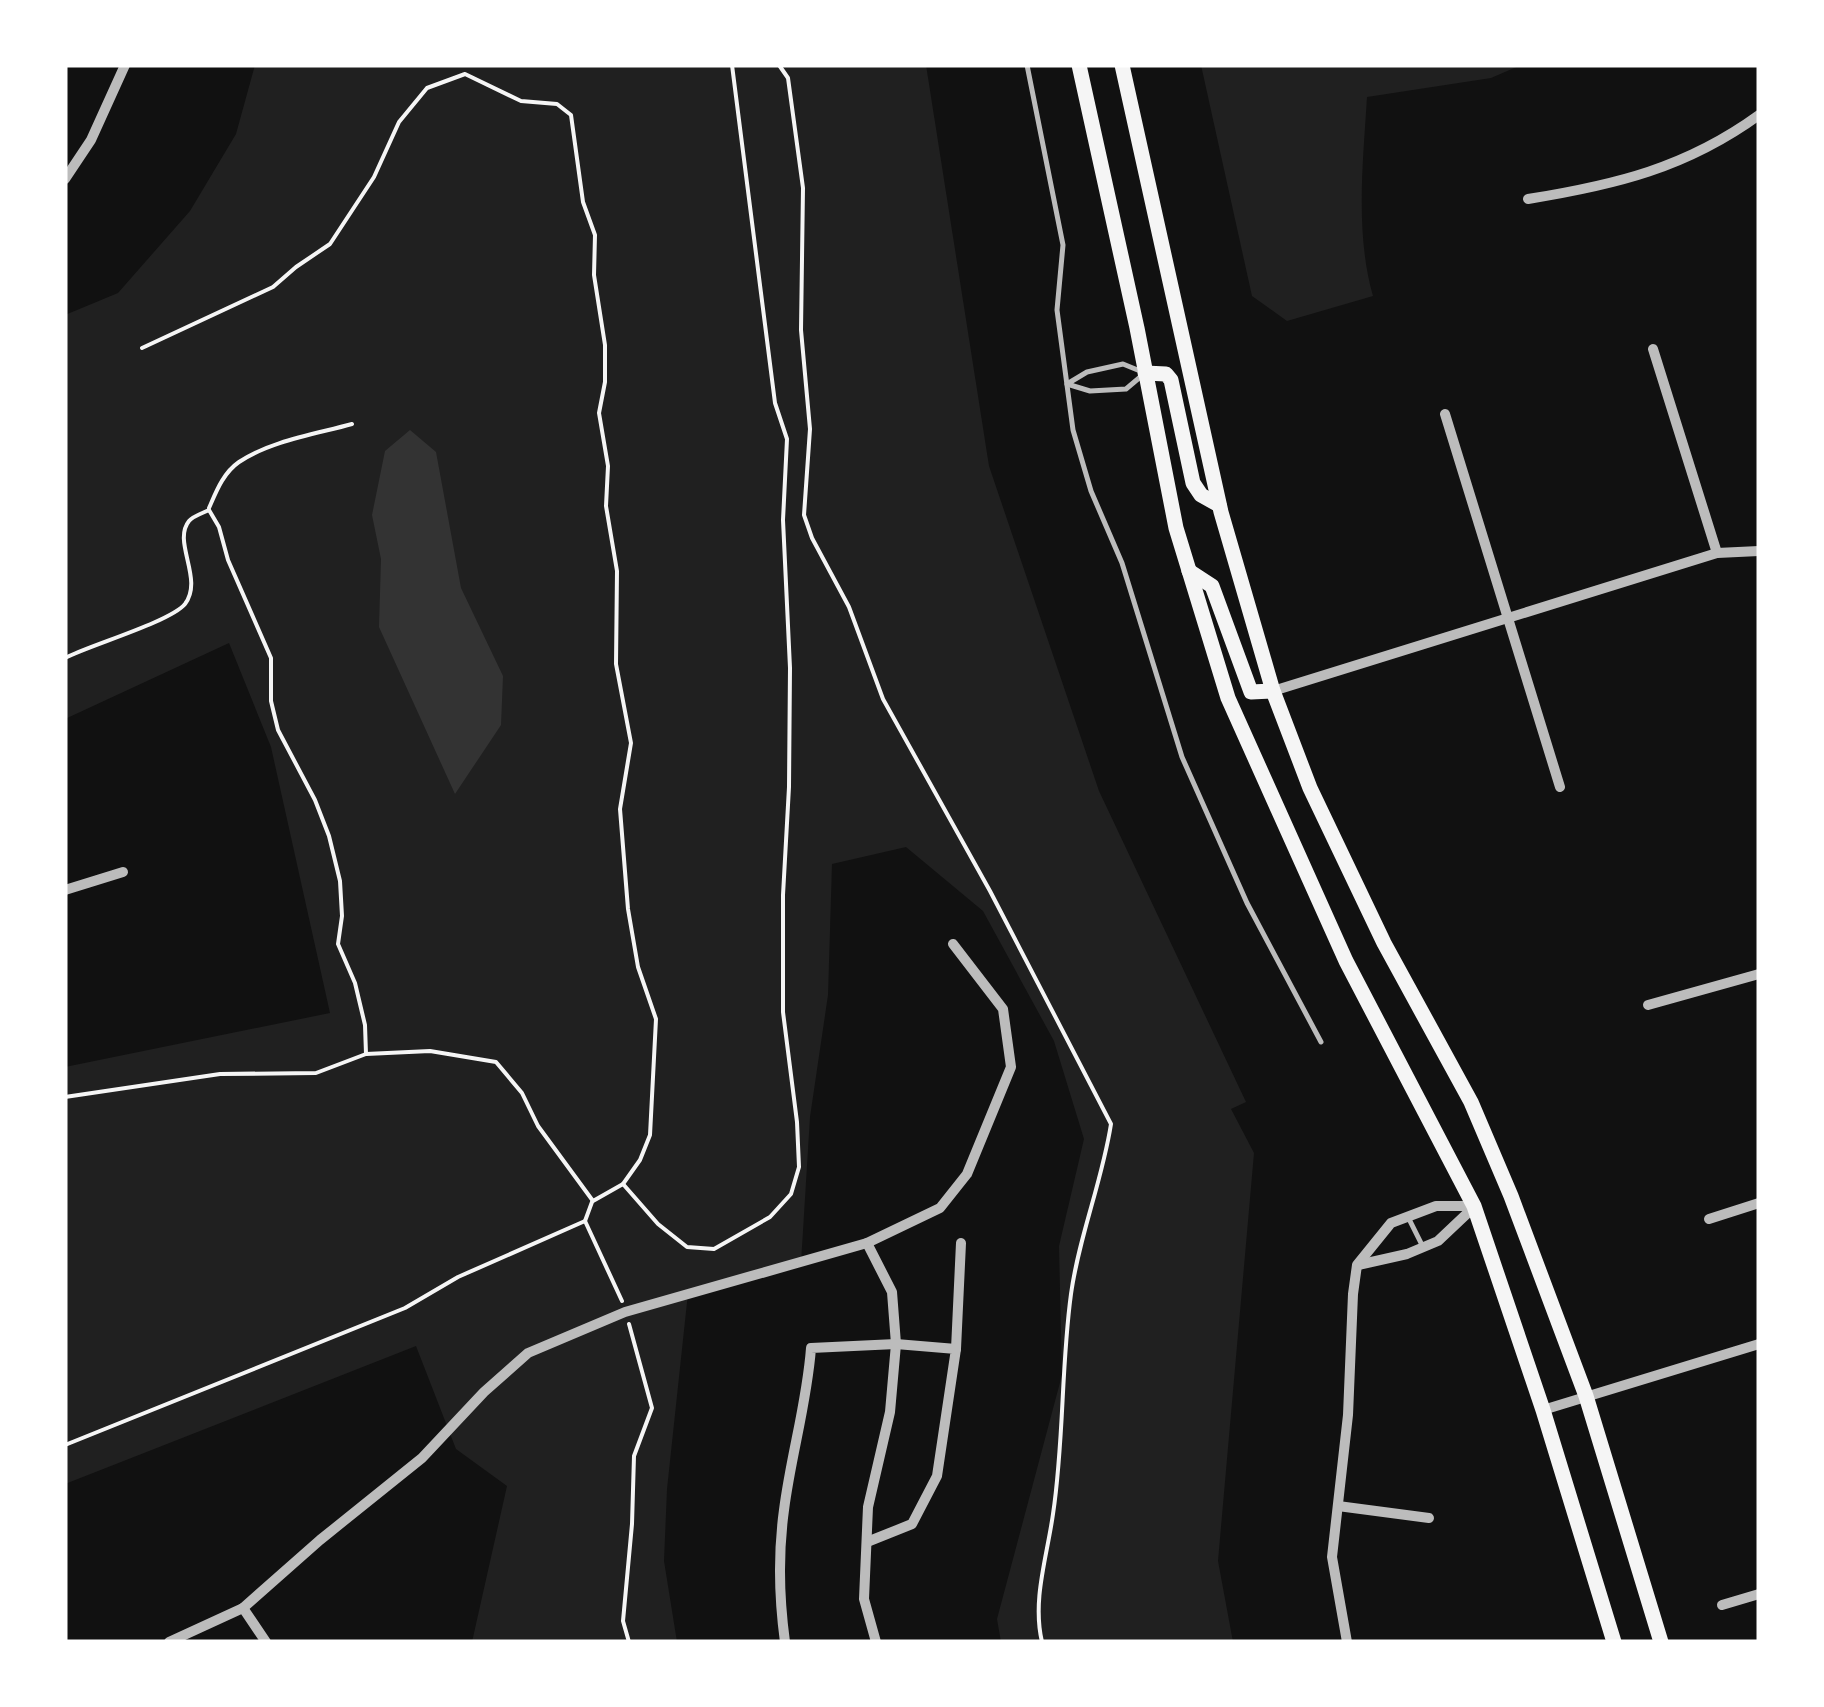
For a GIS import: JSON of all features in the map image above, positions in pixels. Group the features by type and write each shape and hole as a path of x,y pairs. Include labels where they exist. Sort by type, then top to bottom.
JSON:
{"main road":[{"path":"1079,65 1176,528 1228,698 1346,961 1474,1206 1543,1410 1614,1642"},
{"path":"1122,65 1219,505 1273,691 1310,788 1384,943 1471,1102 1510,1196 1586,1396 1661,1642"},
{"path":"1145,373 1166,374 1171,380 1192,482 1201,495 1219,505"},
{"path":"1189,571 1212,586 1251,692 1273,691"}],"street":[{"path":"65,179 91,140 125,65"},
{"path":"1528,200 1590,189 1672,166 1759,115"},
{"path":"1653,350 1716,553"},
{"path":"1445,414 1560,787"},
{"path":"1273,691 1716,553 1759,551"},
{"path":"65,890 124,872"},
{"path":"169,1642 242,1608 422,1458 484,1392 528,1353 626,1312 867,1244 940,1208 967,1174 1011,1067 1003,1009 953,944"},
{"path":"1648,1004 1759,974"},
{"path":"1710,1218 1759,1203"},
{"path":"1347,1642 1332,1556 1348,1415 1353,1294 1358,1265 1390,1224 1436,1206 1474,1206"},
{"path":"1358,1265 1408,1254 1438,1241 1474,1206"},
{"path":"867,1542 912,1524 937,1476 956,1349 961,1243"},
{"path":"867,1244 892,1292 896,1344 890,1412 868,1507 864,1599 876,1642"},
{"path":"786,1642 778,1572 784,1509 808,1389 811,1348 896,1344 956,1349"},
{"path":"1543,1410 1759,1344"},
{"path":"1338,1506 1429,1518"},
{"path":"1722,1605 1759,1594"},
{"path":"242,1608 266,1642"}],"lane":[{"path":"1027,65 1062,245 1057,310 1074,430 1091,491 1122,564 1182,758 1248,904 1321,1042"},
{"path":"1123,364 1145,373 1126,390 1090,390 1067,384 1087,372 1123,364"},
{"path":"1408,1217 1423,1247"}],"path":[{"path":"623,1184 658,1224 687,1247 714,1249 770,1216 791,1194 799,1167 782,1012 782,894 789,787 790,668 783,520 787,439 775,403 732,65"},
{"path":"779,65 788,78 804,188 802,330 810,430 804,514 812,538 849,607 883,699 990,891 1111,1124 1105,1164 1081,1240 1071,1295 1054,1512 1040,1590 1038,1625 1042,1642"},
{"path":"65,1445 405,1308 458,1277 585,1221 592,1202 623,1184 640,1160 650,1135 656,1019 638,967 628,909 620,809 631,743 616,664 617,570 606,506 608,466 599,413 605,345 594,275 595,235 583,202 572,115 556,104 521,101 465,74 427,88 399,122 374,177 330,244 272,288 142,348"},
{"path":"65,658 168,615 185,604 192,586 183,534 189,520 209,510 220,483 236,464 261,451 352,424"},
{"path":"209,510 271,658 271,701 278,730 329,836 340,881 342,916 338,944 355,983 365,1024 366,1054"},
{"path":"65,1097 220,1074 316,1073 366,1054 430,1052 496,1062 522,1093 538,1126 592,1202"},
{"path":"585,1221 619,1290 652,1408 634,1456 624,1621 629,1642"}],"shaded area":[{"path":"255,65 926,65 989,466 1099,791 1246,1102 1231,1109 1254,1153 1218,1561 1233,1642 1001,1642 997,1619 1062,1375 1059,1246 1084,1139 1054,1041 983,911 906,847 832,864 828,995 810,1117 801,1263 688,1293 667,1489 664,1561 677,1642 472,1642 507,1486 456,1449 416,1346 65,1484 65,1067 330,1013 271,747 229,643 65,719 65,315 118,293 190,211 236,134"},
{"path":"1201,65 1521,65 1491,78 1367,97 1362,223 1373,296 1287,321 1252,296"},
{"path":"410,430 436,452 461,588 503,676 501,725 455,794 379,627 381,559 372,515 385,451"}]}
